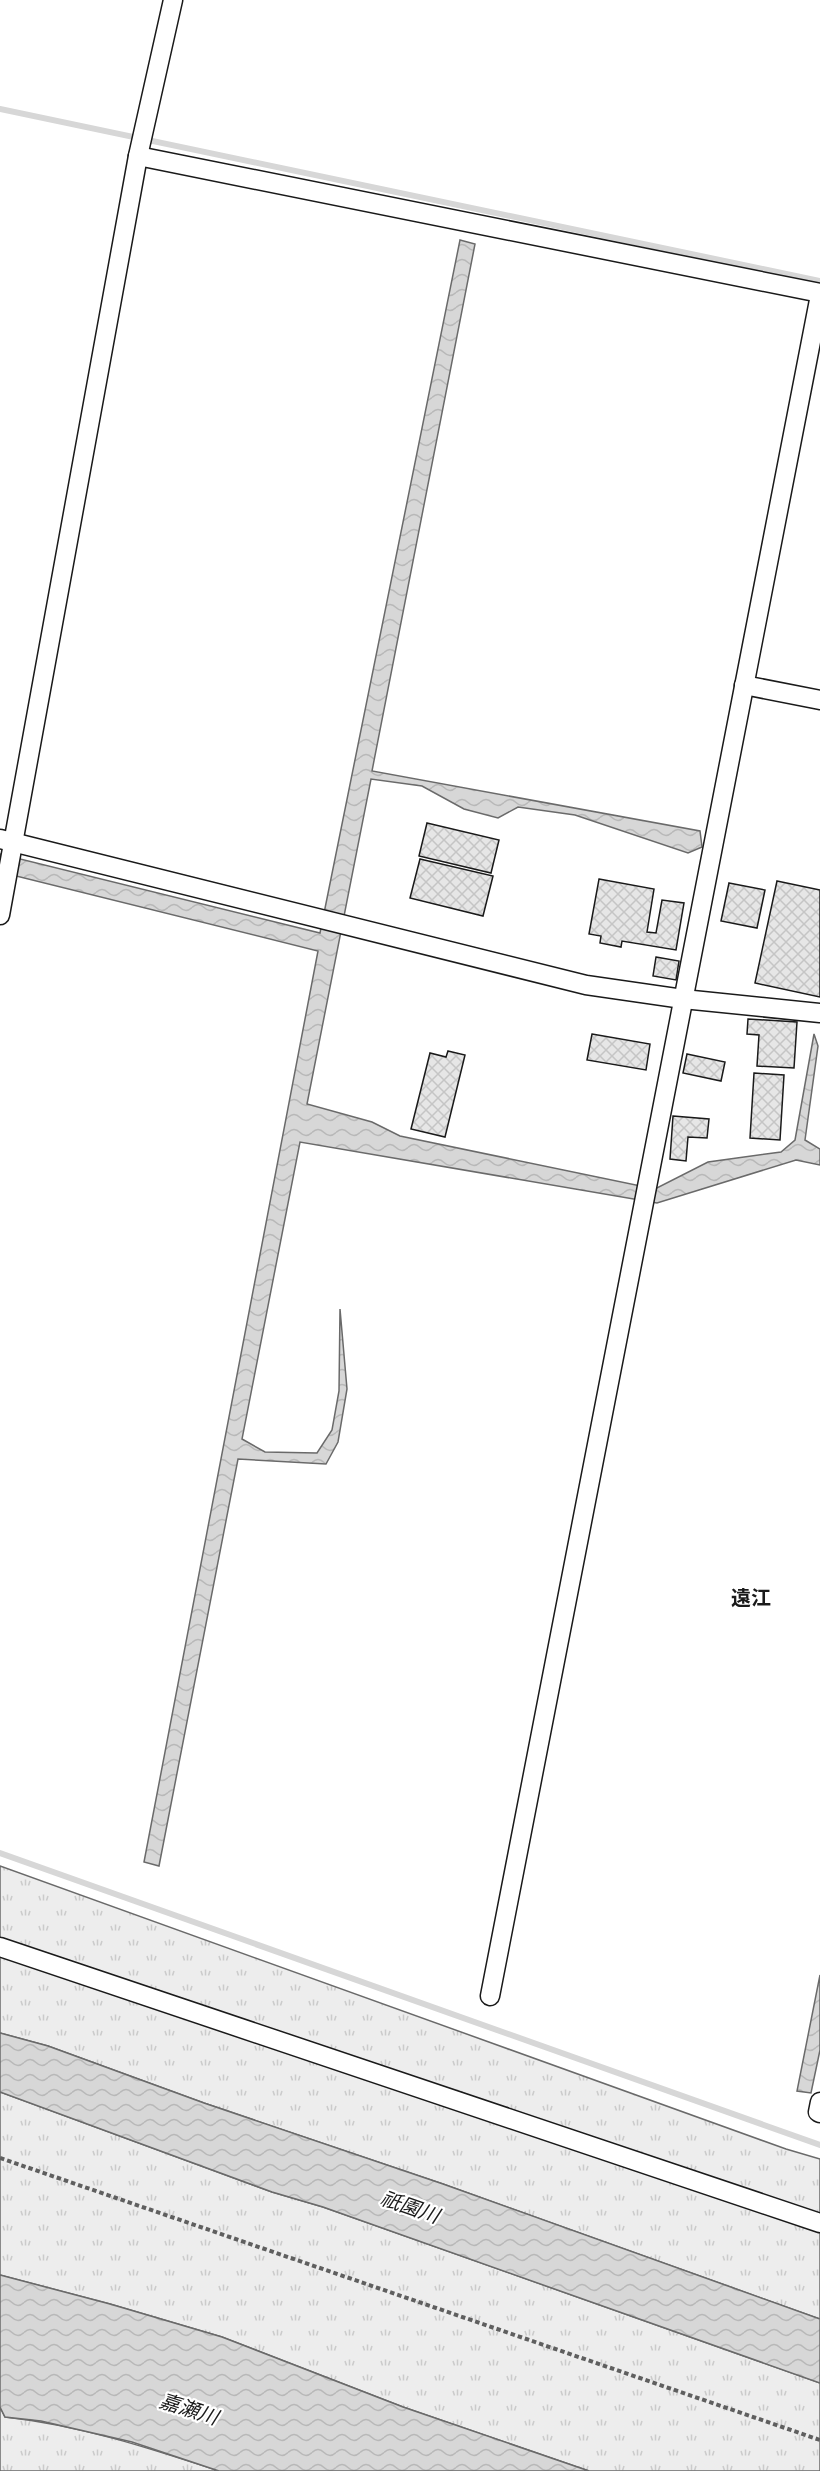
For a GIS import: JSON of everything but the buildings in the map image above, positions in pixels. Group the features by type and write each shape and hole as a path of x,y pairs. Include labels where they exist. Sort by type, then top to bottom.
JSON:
{"street":[{"path":"0,915 7,880 9,844 143,128 173,0"},
{"path":"138,156 820,294 490,1996"},
{"path":"744,685 820,700"},
{"path":"9,844 586,984 683,999 820,1013"},
{"path":"0,1947 820,2223"},
{"path":"820,2102 818,2112 820,2113"}],"path":[{"path":"0,2158 820,2440"}],"green space":[{"path":"0,1866 786,2149 820,2159 820,2319 48,2046 0,2033"},
{"path":"0,2092 272,2192 323,2207 820,2383 820,2471 589,2471 403,2407 222,2337 0,2275"},
{"path":"0,2407 5,2417 87,2432 219,2471 0,2471"}],"water":[{"path":"460,240 475,244 372,771 700,831 702,847 688,853 575,815 518,807 498,818 464,809 422,786 371,779 307,1104 372,1122 400,1136 655,1189 708,1162 781,1152 795,1140 814,1034 818,1046 805,1140 820,1149 820,1165 796,1160 657,1203 300,1142 242,1439 265,1452 317,1453 332,1430 339,1391 340,1309 347,1389 338,1442 326,1464 238,1459 159,1866 144,1862 318,951 0,872 0,854 320,933"},
{"path":"820,1975 820,2050 811,2093 797,2091"},
{"name":"祇園川","path":"0,2033 48,2046 820,2319 820,2383 323,2207 272,2192 0,2092"},
{"name":"嘉瀬川","path":"0,2275 222,2337 403,2407 589,2471 219,2471 132,2442 41,2421 5,2417 0,2407"}],"waterway":[{"path":"0,109 820,281"},
{"path":"0,1853 820,2145"}],"district":[{"name":"遠江","path":"751,1598"}]}
